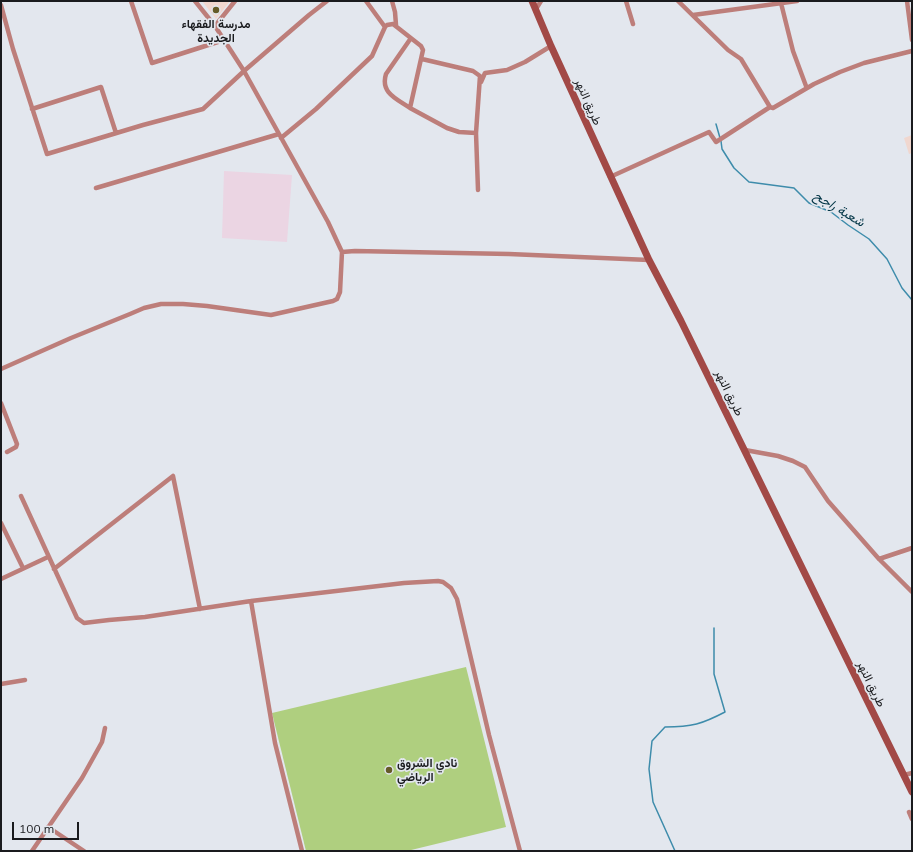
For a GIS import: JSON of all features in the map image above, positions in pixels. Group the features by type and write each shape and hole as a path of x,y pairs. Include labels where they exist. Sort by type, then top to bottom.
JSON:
{"main road":[{"name":"طريق النهر","path":"532,1 610,177 649,260 745,450 912,792"}],"street":[{"path":"131,1 152,63 224,40"},
{"path":"1,369 144,308 161,304 207,306 271,315 333,301 339,296 341,288 342,252 328,222 244,71 215,26 195,1"},
{"path":"215,26 235,1"},
{"path":"1,5 47,154 203,109 244,71 327,1"},
{"path":"366,1 385,27"},
{"path":"392,1 396,25"},
{"path":"536,9 541,1"},
{"path":"626,1 633,24"},
{"path":"678,1 728,50 741,59 770,107"},
{"path":"693,15 797,1"},
{"path":"907,1 912,40"},
{"path":"781,3 793,51 806,86"},
{"path":"96,188 280,136 316,109 372,56 385,27 390,24 396,25 422,46 423,50 410,108"},
{"path":"411,38 386,74 384,84 388,93 410,108 447,128 459,132 476,133"},
{"path":"480,83 485,73 507,70 525,62 551,46"},
{"path":"610,177 709,132 716,142 770,107 773,108 807,88 840,72 864,63 912,51"},
{"path":"422,59 476,72 480,76 476,133 478,190"},
{"path":"32,109 101,87 116,133"},
{"path":"342,252 509,254 649,260"},
{"path":"1,403 17,444 16,447 7,452"},
{"path":"745,450 778,456 793,461 805,468 828,501 879,559 912,592"},
{"path":"54,569 173,476 200,609"},
{"path":"21,496 77,618 84,624 404,582 438,581 448,584 454,591 457,599 489,735 520,851"},
{"path":"1,523 23,568"},
{"path":"879,559 912,548"},
{"path":"1,579 48,557"},
{"path":"251,601 276,743 302,851"},
{"path":"1,684 25,680"},
{"path":"32,851 82,778 102,742 105,728"},
{"path":"904,775 912,773"},
{"path":"909,812 912,819"},
{"path":"48,827 84,851"}],"shaded area":[{"name":"مدرسة الفقهاء الجديدة","path":"202,1 230,1 216,19"},
{"path":"912,135 912,153 909,154 904,138"},
{"path":"224,171 292,175 287,242 222,238"}],"green space":[{"name":"نادي الشروق الرياضي","path":"466,667 506,827 407,851 306,851 272,713"}],"waterway":[{"name":"شعبة راجح","path":"716,124 720,138"},
{"name":"شعبة راجح","path":"721,141 722,149 734,168 749,182 794,188 809,203 831,212 869,239 887,259 902,288 912,300"},
{"path":"675,851 653,802 649,769 652,741 665,727 696,724 725,712 714,674 714,628"}],"place":[{"name":"مدرسة الفقهاء الجديدة","path":"216,10"},
{"name":"نادي الشروق الرياضي","path":"389,770"}]}
